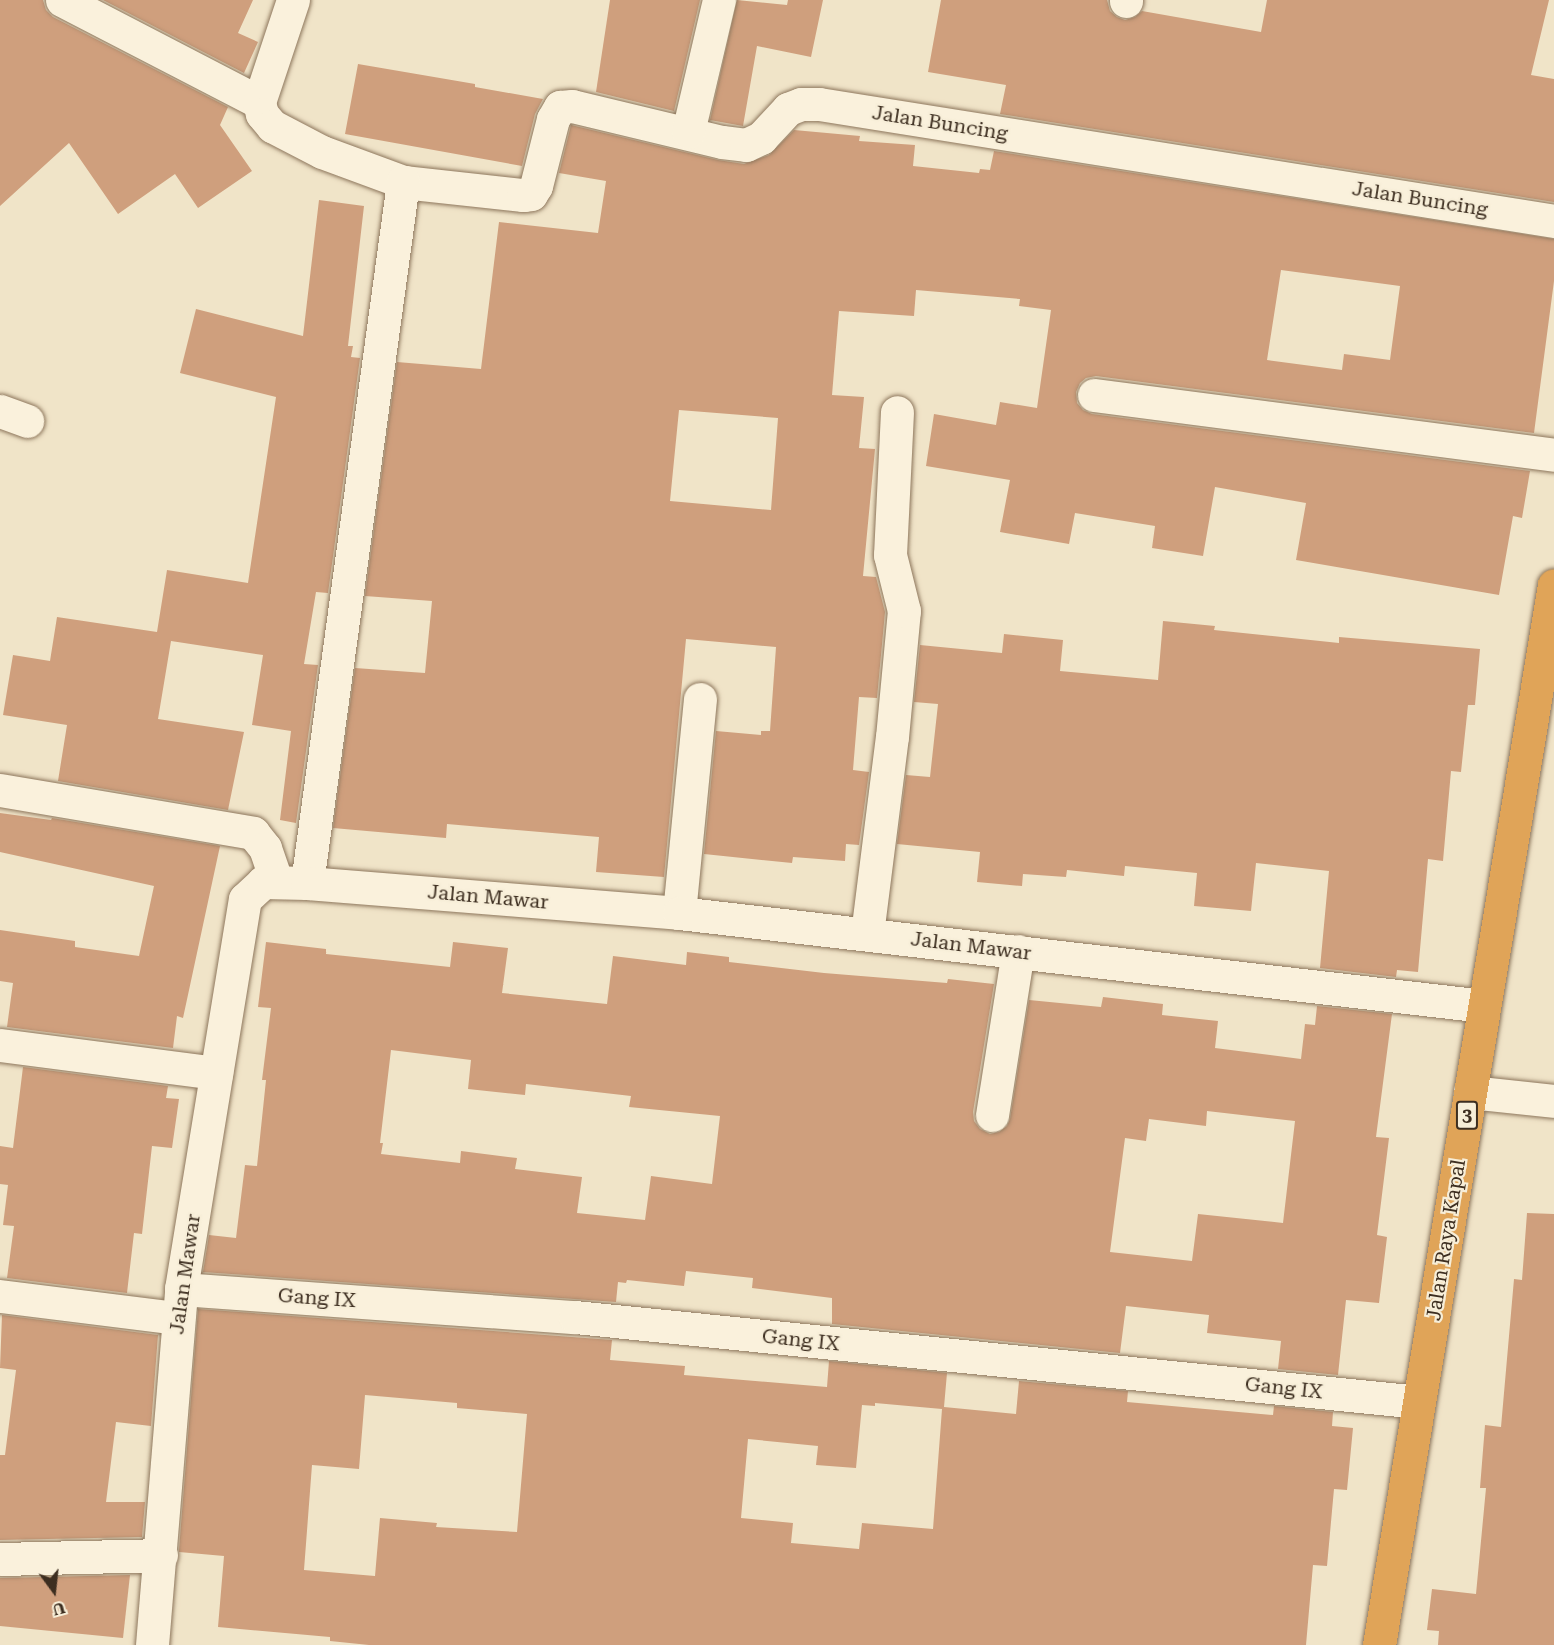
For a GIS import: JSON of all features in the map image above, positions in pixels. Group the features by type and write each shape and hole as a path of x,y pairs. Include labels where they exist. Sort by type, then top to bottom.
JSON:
{"highway":[{"name":"Jalan Raya Kapal","path":"1379,1645 1554,585"}],"street":[{"path":"62,0 266,114 322,152 404,182 292,882"},
{"path":"266,114 293,0"},
{"path":"688,132 719,0"},
{"name":"Jalan Buncing","path":"404,182 531,194 536,186 553,119 560,108 572,106 722,142 746,145 761,138 788,109 801,104 1554,221"},
{"path":"1094,395 1554,455"},
{"path":"867,934 892,737 904,611 890,555 897,412"},
{"path":"679,913 700,699"},
{"path":"0,790 253,833 292,882"},
{"name":"Jalan Mawar","path":"152,1645 161,1555 179,1303 245,899 263,882 292,882 679,913 1485,1006"},
{"path":"992,1115 1018,951"},
{"path":"0,1045 216,1073"},
{"path":"1470,1092 1554,1101"},
{"name":"Gang IX","path":"0,1296 586,1318 1419,1402"},
{"path":"0,1559 161,1555"}],"building":[{"path":"0,0 43,0 46,10 53,17 228,107 220,125 252,171 198,208 175,174 118,214 69,143 0,206"},
{"path":"103,0 253,0 238,33 258,42 244,73"},
{"path":"610,0 700,0 674,111 596,92"},
{"path":"737,0 787,5 788,0 823,0 811,57 757,46 743,126 710,120"},
{"path":"941,0 1107,0 1110,11 1125,20 1135,17 1142,11 1261,32 1267,0 1549,0 1531,75 1554,79 1554,202 1000,114 1006,85 928,72"},
{"path":"358,64 475,84 475,87 543,99 535,114 522,166 345,134"},
{"path":"571,125 718,160 744,164 769,155 794,130 860,136 859,141 915,145 913,166 979,173 980,169 990,170 994,151 1554,239 1554,281 1534,433 1096,376 1086,378 1080,383 1076,392 1077,403 1083,410 1092,414 1530,471 1522,518 1513,516 1499,595 1296,560 1306,503 1215,487 1203,556 1152,548 1155,526 1075,513 1069,544 1000,532 1010,480 926,466 934,414 996,425 1000,402 1037,408 1051,310 1019,306 1020,299 916,290 914,316 839,311 832,395 864,397 859,448 875,449 863,576 876,577 885,612 877,698 859,697 853,770 869,772 859,845 846,844 845,861 793,857 792,863 704,854 716,731 761,735 761,731 770,731 776,647 686,639 664,877 596,872 599,837 447,824 446,838 333,828 355,668 425,673 432,601 365,596 397,362 481,369 499,222 598,233 606,181 559,173","holes":["1281,270 1400,286 1390,360 1344,354 1342,370 1267,360","679,410 778,418 771,510 670,501"]},
{"path":"319,200 364,206 348,346 353,346 351,357 360,358 328,593 316,592 304,664 318,665 296,823 280,820 291,731 252,725 263,655 171,641 158,719 244,732 228,810 58,781 67,725 3,715 13,655 50,661 57,617 157,632 167,570 248,583 276,397 180,373 196,309 303,336"},
{"path":"1163,621 1215,626 1214,630 1339,643 1339,637 1480,649 1475,705 1468,705 1461,772 1451,771 1443,861 1428,859 1418,972 1397,970 1396,977 1320,968 1329,871 1256,863 1251,911 1194,906 1197,873 1125,866 1124,876 1067,870 1066,877 1023,874 1022,886 977,882 980,852 897,844 906,775 930,777 938,704 914,702 920,645 1002,653 1004,634 1063,640 1060,671 1158,680"},
{"path":"0,813 51,820 52,818 220,846 183,1018 177,1016 173,1048 7,1027 13,983 0,981 0,930 75,941 75,947 139,956 154,886 0,852"},
{"path":"266,942 326,949 326,954 450,967 453,942 508,948 502,993 607,1004 613,956 686,965 687,952 729,957 729,962 824,973 947,983 948,979 994,984 973,1112 974,1121 980,1129 990,1134 999,1132 1007,1126 1010,1119 1029,1000 1101,1007 1103,997 1163,1004 1162,1015 1218,1021 1215,1048 1301,1059 1305,1024 1315,1025 1317,1006 1392,1014 1376,1137 1389,1138 1377,1235 1387,1237 1379,1303 1346,1300 1338,1375 1278,1369 1281,1341 1207,1333 1209,1315 1126,1306 1120,1353 832,1324 832,1298 752,1288 753,1278 686,1271 684,1286 627,1280 626,1283 618,1282 616,1302 203,1272 209,1235 236,1238 245,1165 257,1166 266,1080 262,1080 271,1008 258,1007","holes":["391,1050 471,1060 468,1089 525,1095 526,1084 631,1096 629,1107 720,1116 712,1184 651,1176 645,1220 577,1213 582,1177 515,1169 517,1158 461,1151 460,1163 381,1154 383,1143 380,1143","1207,1111 1295,1121 1283,1223 1198,1214 1192,1261 1110,1252 1125,1138 1146,1141 1149,1119 1206,1126"]},
{"path":"23,1067 168,1086 166,1098 179,1099 172,1148 152,1146 142,1234 134,1233 127,1293 7,1278 14,1226 3,1225 8,1185 0,1184 0,1146 13,1148"},
{"path":"1527,1213 1554,1214 1554,1645 1438,1645 1439,1631 1427,1630 1432,1589 1476,1594 1486,1488 1480,1488 1485,1425 1501,1427 1514,1279 1522,1280"},
{"path":"198,1309 612,1340 610,1360 685,1366 684,1375 827,1387 829,1361 947,1373 944,1407 1016,1414 1019,1381 1128,1391 1127,1402 1273,1415 1274,1406 1333,1412 1332,1426 1353,1428 1347,1490 1334,1489 1327,1566 1313,1565 1306,1645 369,1645 330,1641 330,1637 218,1627 224,1556 179,1552","holes":["365,1395 457,1403 457,1408 527,1414 517,1532 436,1527 437,1523 380,1518 375,1576 304,1570 312,1465 359,1469","875,1403 942,1409 933,1529 862,1523 859,1549 791,1543 793,1523 741,1518 748,1439 818,1446 816,1465 856,1468 862,1405 875,1406"]},
{"path":"2,1315 158,1335 151,1426 116,1422 106,1502 145,1502 142,1537 0,1540 0,1455 5,1455 16,1370 0,1368"},
{"path":"130,1575 123,1638 0,1626 0,1578"}]}
